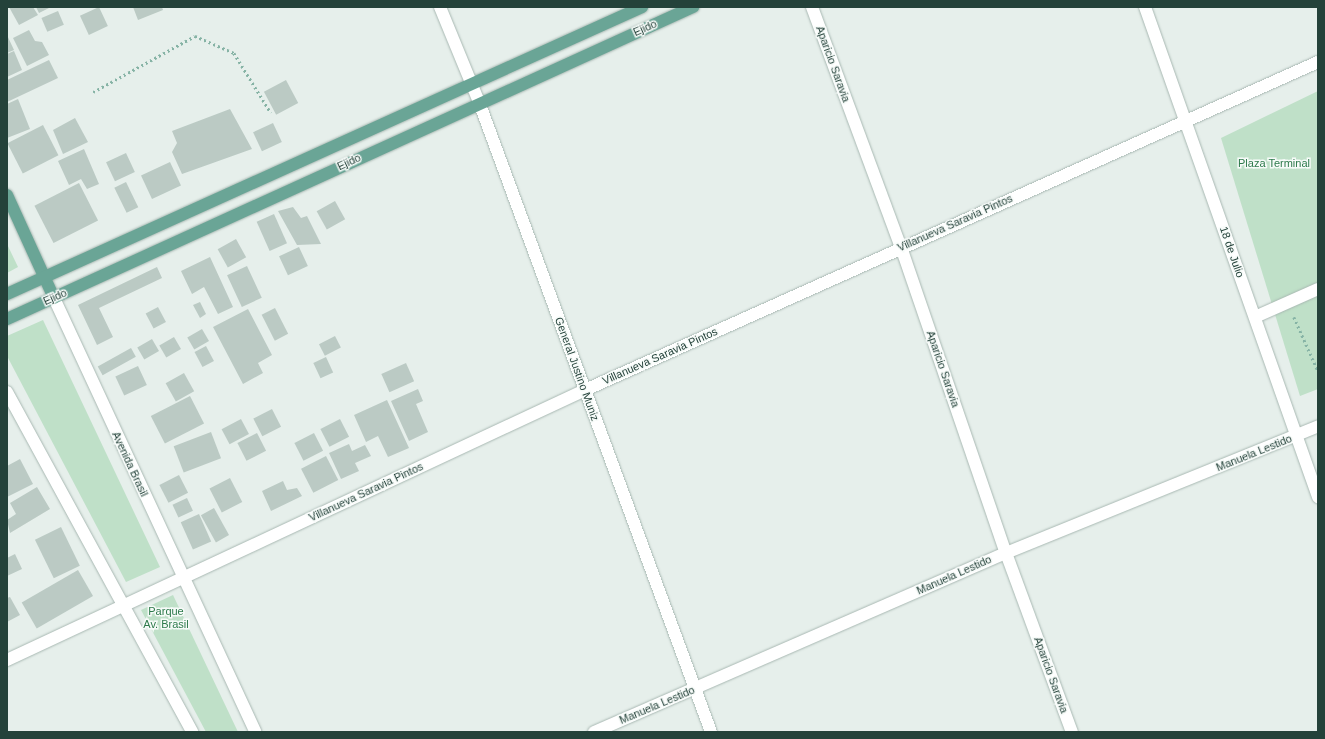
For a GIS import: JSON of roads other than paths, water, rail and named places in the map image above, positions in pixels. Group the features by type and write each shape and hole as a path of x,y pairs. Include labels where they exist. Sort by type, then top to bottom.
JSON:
{"main road":[{"name":"Ejido","path":"7,294 471,82 642,7"},
{"name":"Ejido","path":"7,319 479,102 693,7"},
{"name":"Avenida Brasil","path":"7,195 54,298"}],"street":[{"name":"General Justino Muniz","path":"440,7 479,102 711,732"},
{"name":"Aparicio Saravia","path":"812,7 901,247 1006,553 1072,732"},
{"name":"18 de Julio","path":"1145,7 1187,120 1318,497"},
{"name":"Villanueva Saravia Pintos","path":"7,660 585,390 901,247 1318,62"},
{"path":"1255,317 1318,289"},
{"name":"Avenida Brasil","path":"54,298 182,578 255,732"},
{"path":"7,392 192,732"},
{"name":"Manuela Lestido","path":"594,732 1006,553 1318,426"}],"park label":[{"name":"Plaza Terminal","path":"1274,163"},
{"name":"Parque Av. Brasil","path":"166,618"}]}
